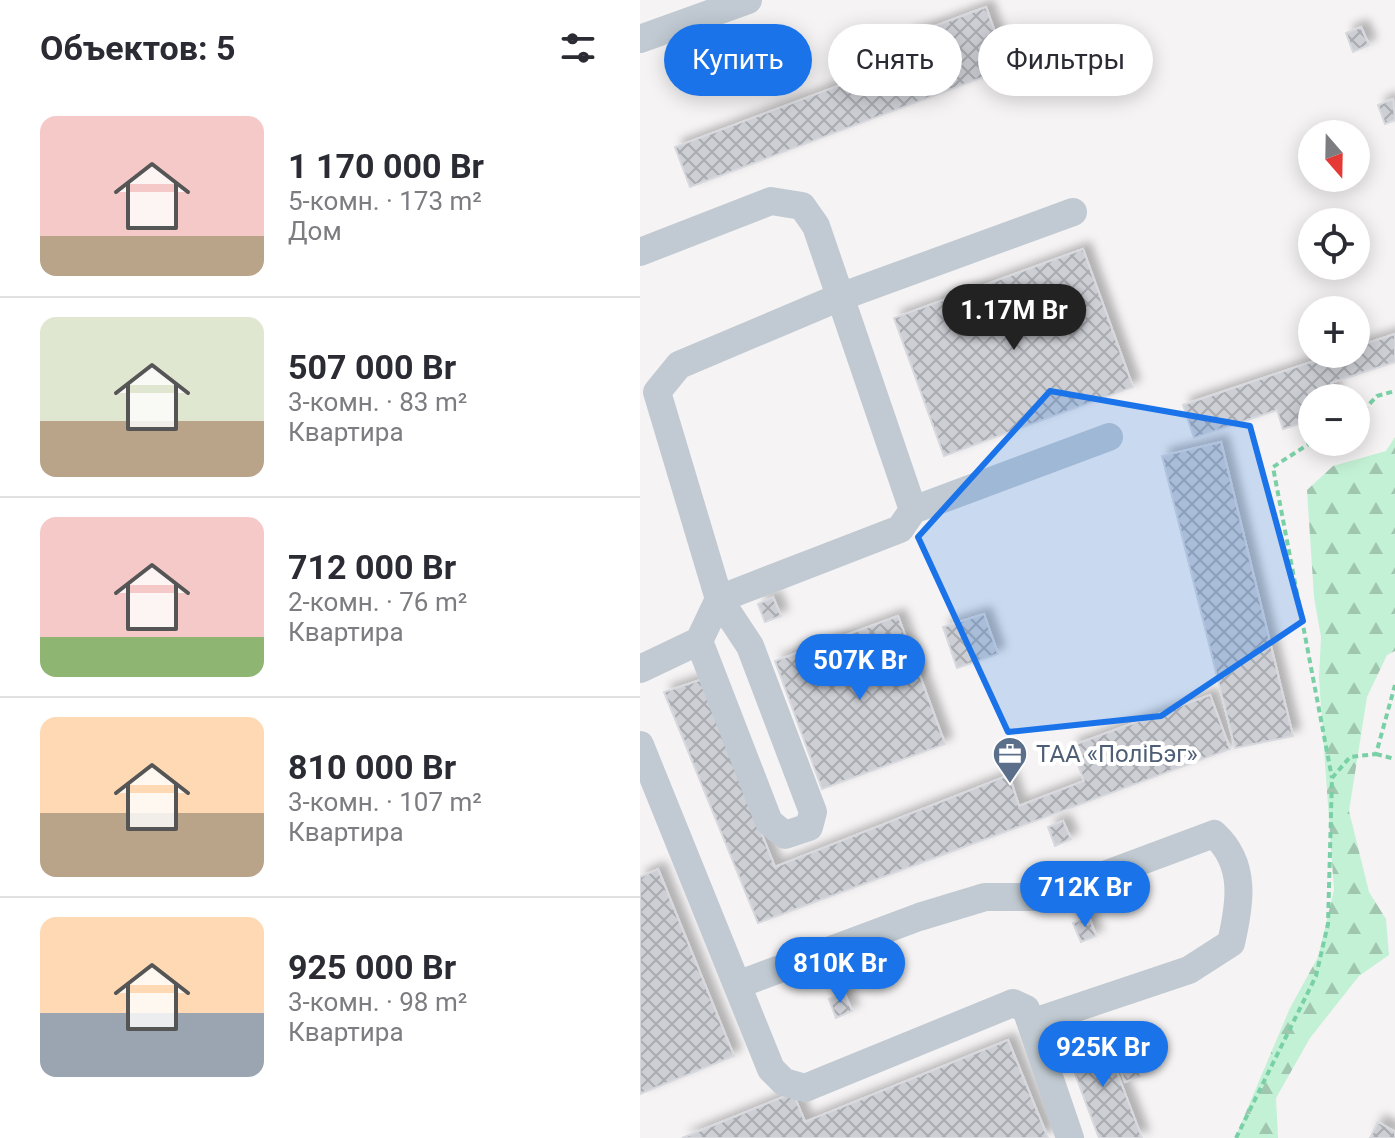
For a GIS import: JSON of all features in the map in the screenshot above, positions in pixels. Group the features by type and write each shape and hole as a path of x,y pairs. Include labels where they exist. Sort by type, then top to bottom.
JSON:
{"lane":[{"path":"640,39 748,0"},
{"path":"640,252 771,201 802,206 816,226 913,510"},
{"path":"699,641 769,822 785,835 809,827 813,812 750,646 719,599 657,392 679,365 840,297 1073,212"},
{"path":"640,669 699,641 719,599 900,529 913,510 1109,437"},
{"path":"640,745 771,1069 784,1082 805,1088 1013,1003 1026,1009 1070,1138"},
{"path":"737,985 919,917 985,897 1045,897 1214,834 1225,844 1237,871 1240,904 1231,943 1189,970 1031,1023"}],"path":[{"path":"1370,403 1377,396 1395,391"},
{"path":"1236,1138 1316,976 1328,924 1332,778 1273,467 1298,451"},
{"path":"1376,754 1395,685"},
{"path":"1332,778 1350,757 1376,754 1395,759"}],"highlighted area":[{"path":"1050,391 1250,426 1303,621 1161,716 1008,732 918,537"}],"green space":[{"path":"1395,437 1395,651 1387,655 1367,697 1349,811 1369,892 1386,919 1389,955 1359,976 1310,1038 1276,1098 1278,1138 1235,1138 1290,1008 1318,957 1334,890 1319,678 1321,637 1314,597 1307,490 1333,466 1386,451"}],"building":[{"path":"986,7 992,24 978,24 978,79 962,85 962,24 940,24"},
{"path":"1361,27 1369,45 1353,52 1346,33"},
{"path":"828,90 828,96 933,96 690,187 675,147"},
{"path":"1393,99 1395,120 1385,124 1378,105"},
{"path":"1083,249 1133,387 944,456 894,318"},
{"path":"1395,334 1395,362 1331,384 1298,384 1298,424 1283,429 1277,410 1194,438 1183,405 1298,366 1370,368 1370,342"},
{"path":"1221,442 1293,736 1235,748 1162,456"},
{"path":"773,597 781,616 765,622 758,604"},
{"path":"984,614 998,654 957,668 943,627"},
{"path":"898,616 945,744 822,789 775,661"},
{"path":"700,680 775,867 1009,775 1019,806 1084,781 1071,746 1210,695 1230,749 758,923 664,692"},
{"path":"1063,821 1071,839 1055,846 1048,827"},
{"path":"658,869 734,1056 640,1094 640,877"},
{"path":"1089,917 1096,936 1081,942 1073,923"},
{"path":"844,992 852,1011 836,1018 829,999"},
{"path":"1102,1033 1142,1138 1099,1138 1065,1047"},
{"path":"1008,1040 1048,1138 682,1138 793,1093 805,1122"},
{"path":"1133,1057 1141,1076 1125,1082 1118,1063"},
{"path":"1378,1122 1395,1132 1395,1138 1370,1138"}],"place":[{"name":"ТАА «ПоліБэг»","path":"1010,785"}]}
